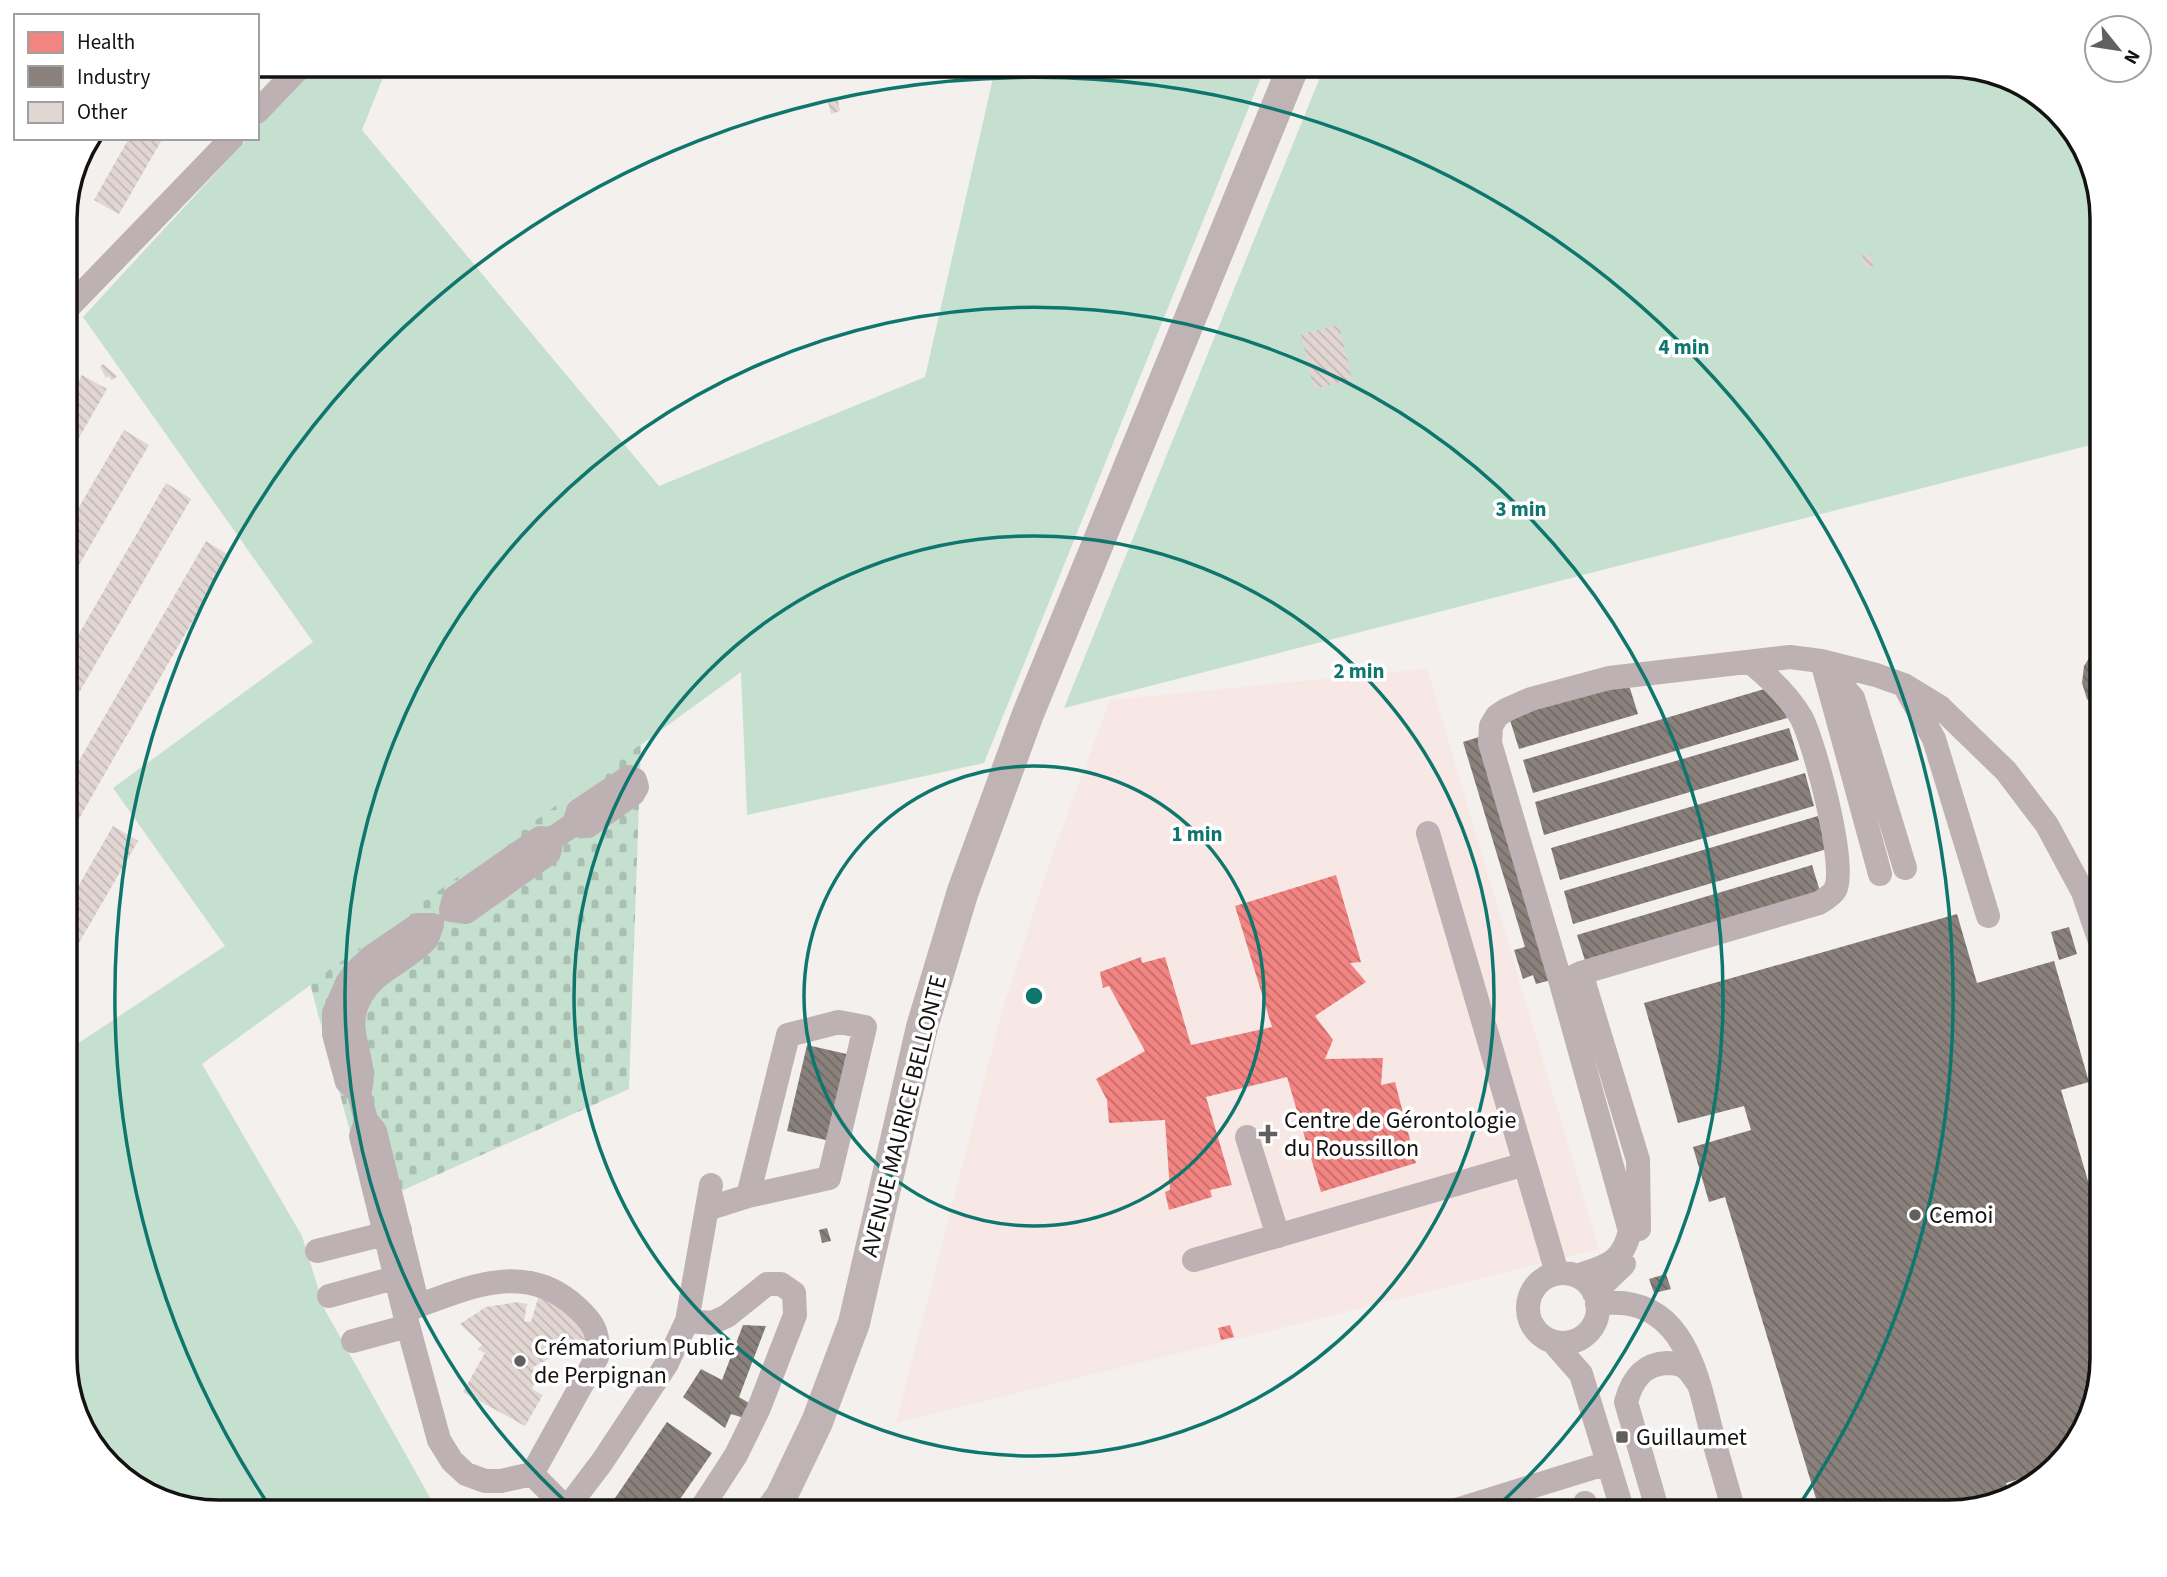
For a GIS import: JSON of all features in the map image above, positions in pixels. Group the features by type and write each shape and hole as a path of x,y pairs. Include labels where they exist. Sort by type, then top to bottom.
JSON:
{"main road":[{"name":"AVENUE MAURICE BELLONTE","path":"779,1500 817,1422 854,1323 922,1027 962,891 1028,714 1289,77"}],"street":[{"path":"259,110 291,77"},
{"path":"77,299 230,140"},
{"path":"1581,1287 1627,1262 1634,1252 1638,1239 1640,1203 1638,1160 1571,978 1490,743 1491,726 1497,716 1531,698 1609,678 1790,657 1821,661 1876,675 1904,685 1940,707 2006,771 2047,825 2083,892 2090,912"},
{"path":"1821,661 1853,698 1905,867"},
{"path":"1821,661 1880,874"},
{"path":"1571,978 1819,904 1835,890 1838,879 1837,851 1832,820 1802,719 1771,679 1750,662"},
{"path":"1904,685 1934,739 1988,916"},
{"path":"353,1341 410,1315 488,1282 525,1281 547,1286 570,1301 587,1317 599,1339 597,1357 532,1474 501,1482 485,1481 467,1474 452,1461 439,1440 410,1315 403,1276 392,1232 375,1131 366,1120 359,1093 364,1079 353,1037 352,1021 356,1006 369,983 427,939 454,898 540,838 552,839 574,824"},
{"path":"1428,833 1525,1164 1581,1287 1594,1324 1587,1333 1572,1342 1553,1342"},
{"path":"575,1500 666,1365 687,1321 709,1197 748,1196 829,1178 865,1027 839,1022 788,1035 748,1196"},
{"path":"1247,1137 1278,1236"},
{"path":"1194,1261 1525,1164"},
{"path":"317,1251 392,1232"},
{"path":"329,1296 403,1276"},
{"path":"1619,1500 1581,1374 1553,1342 1536,1331 1528,1312 1532,1291 1538,1283 1581,1287 1652,1311 1677,1335 1692,1359 1731,1500"},
{"path":"687,1321 712,1323 727,1316 767,1284 781,1284 794,1293 795,1315 759,1408 736,1455 707,1500"},
{"path":"1581,1374 1587,1333"},
{"path":"1655,1500 1626,1402 1630,1388 1638,1374 1653,1365 1670,1363 1683,1366 1699,1384"},
{"path":"1489,1500 1608,1463"},
{"path":"532,1474 557,1500"}],"shaded area":[{"name":"Centre de Gérontologie du Roussillon","path":"1427,669 1599,1249 896,1423 1000,1019 1048,867 1110,700"}],"green space":[{"path":"304,77 383,77 362,130 659,486 925,377 993,77 1261,77 984,763 747,815 741,672 202,1064 302,1236 325,1310 431,1500 210,1500 174,1492 148,1481 112,1452 88,1412 77,1367 77,1044 225,946 113,788 313,642 83,317 246,140 259,140 259,126"},
{"path":"1320,77 1966,78 2011,92 2034,106 2055,125 2075,156 2090,210 2090,445 1064,708"},
{"path":"641,744 629,1089 370,1205 310,984"}],"building: Health":[{"path":"1336,875 1361,962 1350,963 1366,982 1315,1016 1333,1040 1325,1059 1383,1058 1381,1085 1395,1082 1416,1163 1321,1192 1287,1077 1206,1097 1232,1185 1210,1190 1212,1197 1169,1210 1165,1192 1170,1190 1165,1120 1109,1123 1107,1100 1096,1079 1145,1051 1109,986 1103,988 1100,972 1141,957 1142,963 1165,957 1191,1045 1272,1027 1235,906"},
{"path":"1230,1325 1234,1337 1221,1340 1218,1328"}],"building: Industry":[{"path":"2090,657 2090,702 2082,683 2084,666"},
{"path":"1628,682 1638,714 1519,749 1509,717"},
{"path":"1778,685 1787,718 1533,793 1523,760"},
{"path":"1789,728 1799,760 1544,835 1535,802"},
{"path":"1482,736 1555,979 1536,984 1533,975 1523,979 1514,950 1525,947 1463,742"},
{"path":"1805,773 1814,806 1560,880 1551,848"},
{"path":"1818,816 1827,849 1573,924 1564,891"},
{"path":"1812,865 1822,898 1587,967 1577,935"},
{"name":"Cemoi","path":"1957,914 1977,983 2054,961 2089,1082 2061,1090 2090,1188 2090,1367 2075,1421 2061,1444 2042,1465 2024,1478 2006,1483 2007,1487 1957,1500 1816,1500 1725,1197 1709,1202 1693,1147 1751,1130 1744,1106 1678,1123 1644,1003"},
{"path":"2069,927 2077,954 2059,960 2051,932"},
{"path":"807,1045 851,1055 830,1141 787,1131"},
{"path":"827,1228 831,1241 822,1243 819,1230"},
{"path":"1666,1274 1671,1289 1654,1293 1649,1279"},
{"path":"743,1325 766,1326 739,1397 749,1403 744,1418 731,1414 725,1428 683,1397 701,1369 722,1380"},
{"path":"667,1422 712,1453 679,1500 614,1500"}],"building: Other":[{"path":"838,100 840,111 831,114 828,102"},
{"path":"128,140 162,140 119,214 94,200"},
{"path":"1871,254 1873,266 1865,268 1862,255"},
{"path":"1339,325 1352,380 1314,389 1301,334"},
{"path":"103,364 117,376 114,379 111,380 109,376 106,378 100,367"},
{"path":"82,375 107,389 77,441 77,384"},
{"path":"124,430 149,445 77,568 77,510"},
{"path":"166,483 191,499 77,696 77,637"},
{"path":"206,541 230,556 77,822 77,764"},
{"path":"113,826 138,841 77,946 77,888"},
{"name":"Crématorium Public de Perpignan","path":"539,1295 557,1303 589,1338 533,1367 536,1379 532,1389 543,1395 525,1426 463,1392 485,1353 478,1349 482,1345 460,1324 486,1307 517,1302 527,1304 524,1321 531,1322"}],"place":[{"name":"Centre de Gérontologie du Roussillon","path":"1268,1134"},
{"name":"Cemoi","path":"1915,1215"},
{"name":"Crématorium Public de Perpignan","path":"520,1361"},
{"name":"Guillaumet","path":"1622,1437"}]}
